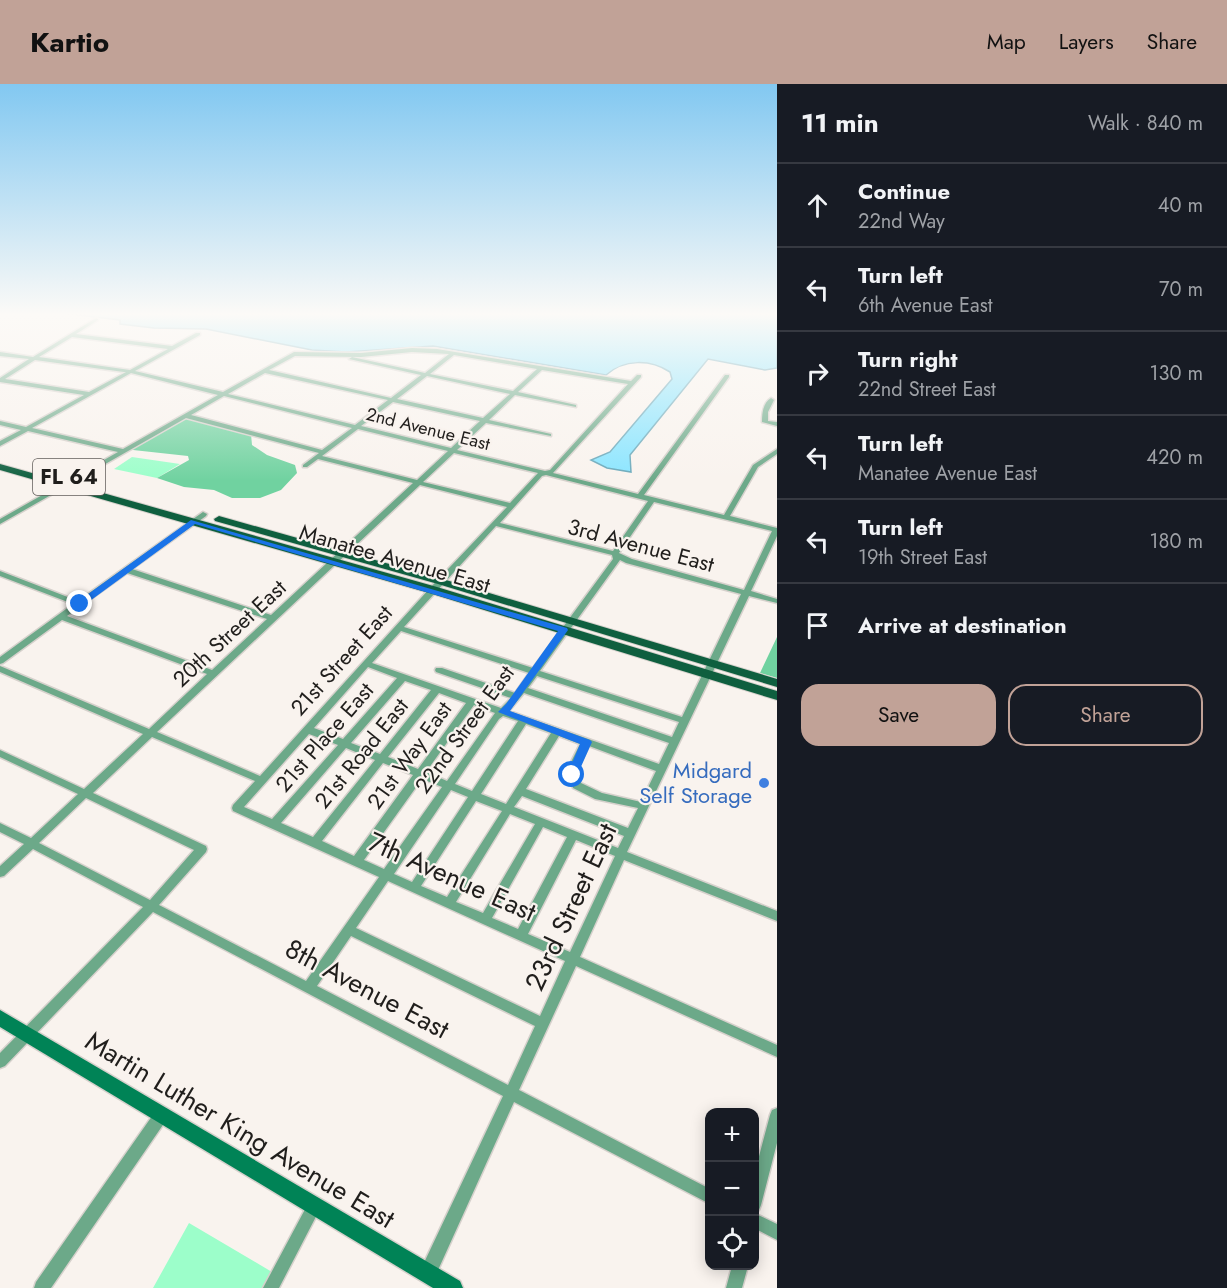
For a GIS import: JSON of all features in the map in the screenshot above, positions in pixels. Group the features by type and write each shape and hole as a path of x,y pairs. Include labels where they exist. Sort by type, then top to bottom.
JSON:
{"main road":[{"name":"Manatee Avenue East","path":"0,458 76,479 198,518"},
{"name":"Manatee Avenue East","path":"0,467 198,518 438,586 710,669 777,696"},
{"name":"Manatee Avenue East","path":"710,669 777,683"}],"street":[{"path":"0,380 17,369"},
{"name":"2nd Avenue East","path":"111,369 223,394 776,530"},
{"path":"0,444 135,369"},
{"path":"405,369 574,406"},
{"path":"305,466 433,369"},
{"name":"20th Street East","path":"0,873 540,369"},
{"path":"548,369 632,383"},
{"path":"0,522 264,370 549,435"},
{"name":"21st Street East","path":"237,808 540,475 552,471 639,376"},
{"path":"640,496 727,376"},
{"path":"0,380 91,394"},
{"path":"771,400 765,412 765,422 777,424"},
{"path":"186,416 324,452"},
{"path":"0,423 124,451"},
{"path":"726,517 755,466 777,451"},
{"path":"317,457 512,506"},
{"name":"22nd Street East","path":"309,987 496,717 519,693 617,559 615,554 653,499"},
{"path":"0,661 198,518"},
{"name":"3rd Avenue East","path":"496,524 615,554 629,561 777,601"},
{"name":"23rd Street East","path":"428,1273 621,854 776,530"},
{"path":"128,570 272,618"},
{"path":"0,573 80,604"},
{"path":"62,617 213,673"},
{"path":"399,628 685,721"},
{"path":"367,664 662,769"},
{"path":"0,669 148,734 261,780"},
{"path":"439,670 675,741"},
{"name":"21st Place East","path":"274,824 403,676"},
{"name":"21st Road East","path":"315,842 437,689"},
{"name":"21st Way East","path":"357,861 472,701"},
{"path":"414,887 524,720"},
{"path":"307,729 777,916"},
{"path":"450,902 556,732"},
{"path":"586,742 572,770 577,785 599,796 644,806"},
{"path":"0,753 83,795 202,849 152,905 0,1062"},
{"path":"520,790 631,834"},
{"name":"7th Avenue East","path":"237,808 522,934 777,1052"},
{"path":"486,918 541,822"},
{"name":"8th Avenue East","path":"0,827 705,1194"},
{"path":"522,934 573,835"},
{"path":"349,930 544,1024"},
{"name":"Martin Luther King Avenue East","path":"0,1018 453,1288"},
{"path":"42,1288 162,1114"},
{"path":"759,1185 777,1115"},
{"path":"271,1288 315,1205"},
{"path":"759,1223 777,1232"},
{"path":"734,1288 739,1270"}],"green space":[{"path":"187,417 251,434 252,445 267,455 295,465 297,473 281,490 260,498 232,498 214,490 184,487 157,478 189,460 188,456 133,450 133,448"},
{"path":"132,457 180,464 157,478 114,469"},
{"path":"777,637 777,678 760,673"},
{"path":"189,1223 272,1272 263,1288 153,1288"}],"water":[{"path":"571,369 615,369 606,375"},
{"path":"664,369 700,369 630,455 631,472 607,468 591,460 610,452 672,379 670,372"}],"place":[{"name":"Midgard Self Storage","path":"764,783"}],"route":[{"path":"80,604 194,522 564,630 510,706 503,712 586,742 572,770 572,775"}]}
